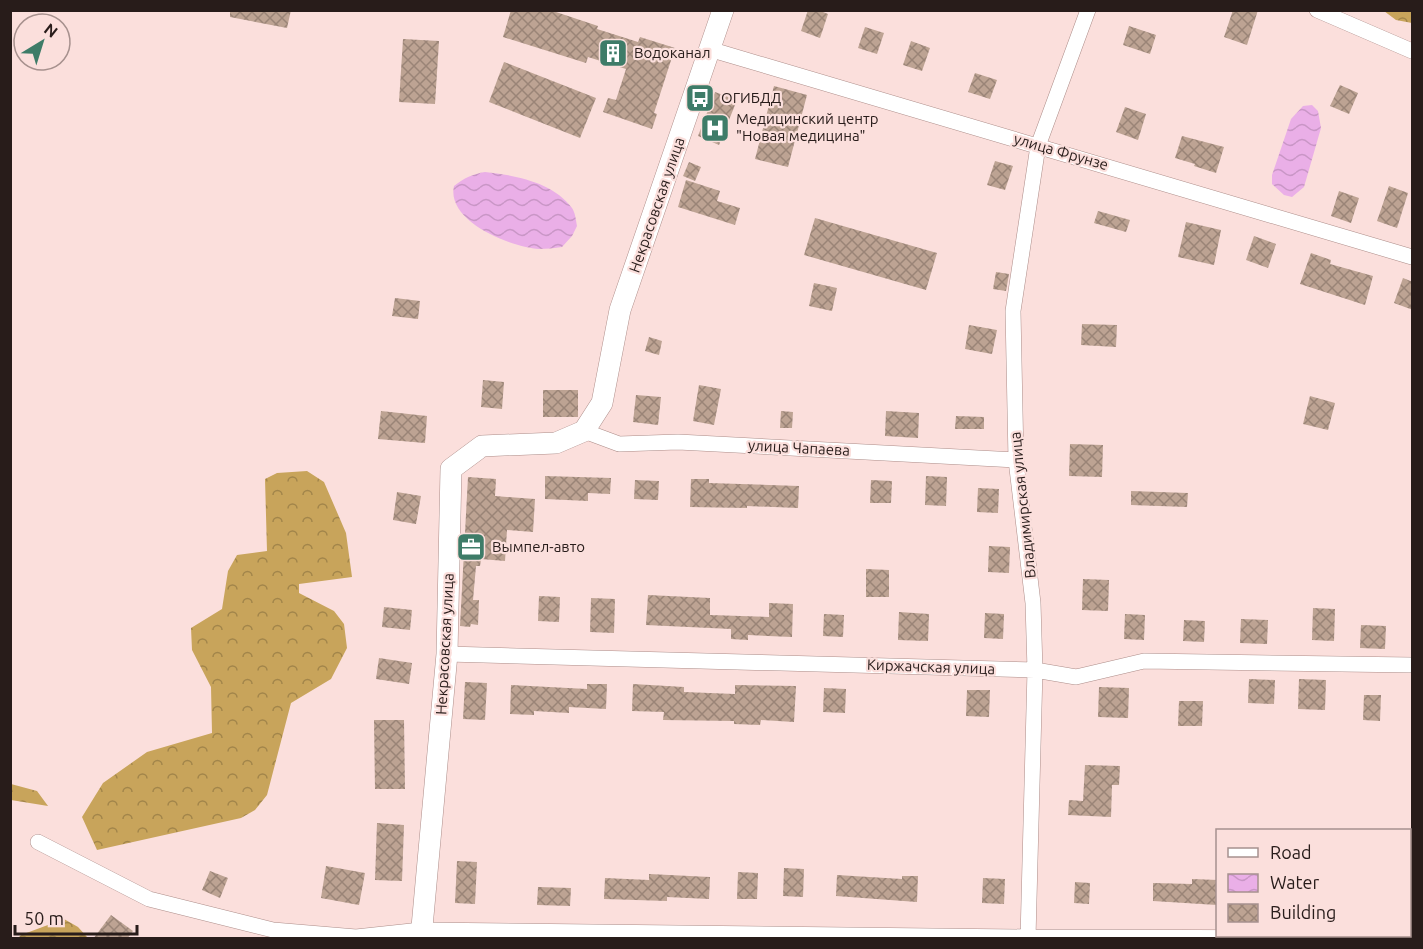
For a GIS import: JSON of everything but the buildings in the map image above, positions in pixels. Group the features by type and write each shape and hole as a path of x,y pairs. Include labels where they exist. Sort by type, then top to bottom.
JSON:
{"street":[{"name":"Некрасовская улица","path":"421,934 447,654 451,469 482,446 556,443 584,431 603,403 620,310 723,10"},
{"name":"Владимирская улица","path":"1028,938 1035,670 1033,603 1016,460 1013,311 1038,146 1088,10"},
{"path":"1317,10 1413,51"},
{"name":"улица Фрунзе","path":"709,49 1413,257"},
{"name":"улица Чапаева","path":"584,431 619,444 678,442 1016,460"},
{"name":"Киржачская улица","path":"447,654 1035,670 1076,677 1143,661 1413,665"},
{"path":"38,842 149,899 270,934 356,937 421,934 1353,939"}],"green space":[{"path":"1384,11 1412,11 1412,23 1396,20"},
{"path":"307,471 324,482 346,533 352,577 299,584 299,593 334,611 344,624 347,648 331,679 291,703 267,795 255,810 241,818 97,850 82,817 103,783 147,752 212,733 211,687 192,650 191,628 222,609 228,571 237,555 267,551 265,479 277,473"},
{"path":"11,784 37,791 48,806 11,800"},
{"path":"64,919 78,927 88,938 18,938 21,935"}],"water":[{"path":"1312,105 1318,111 1321,128 1304,187 1292,197 1284,195 1272,184 1272,175 1291,119 1303,106"},
{"path":"485,172 532,181 564,199 574,212 577,226 572,236 562,247 539,249 497,237 470,221 454,199 454,186 469,177"}],"place":[{"name":"Водоканал","path":"613,53"},
{"name":"ОГИБДД","path":"700,98"},
{"name":"Медицинский центр \"Новая медицина\"","path":"715,128"},
{"name":"Вымпел-авто","path":"471,547"}]}
